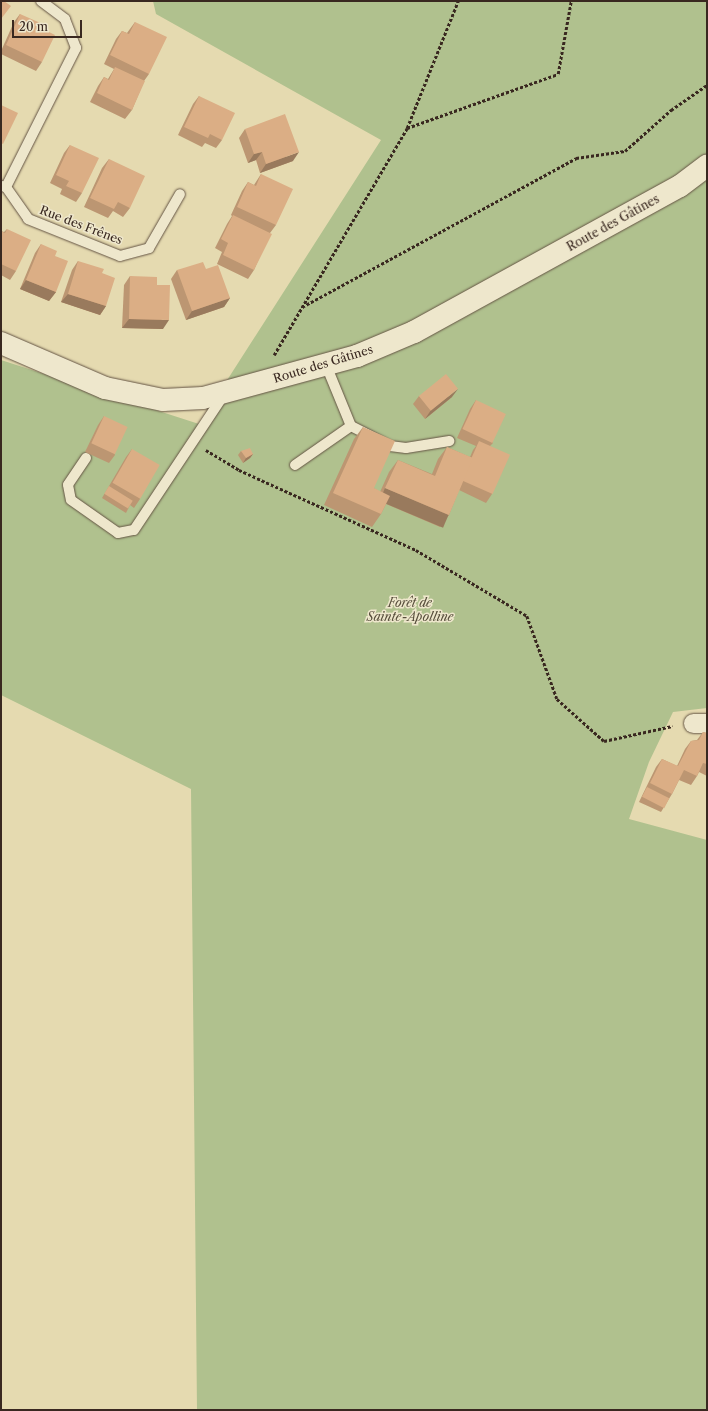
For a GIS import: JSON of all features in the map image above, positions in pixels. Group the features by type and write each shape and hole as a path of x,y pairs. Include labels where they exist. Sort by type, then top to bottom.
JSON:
{"street":[{"name":"Route des Gâtines","path":"1,343 105,388 163,400 203,398 326,365 414,332 680,186 707,166"}],"lane":[{"name":"Rue des Frênes","path":"41,1 65,19 76,48 3,187 28,219 120,256 149,248 180,194"},
{"path":"326,365 351,426 390,446 406,448 449,441"},
{"path":"86,458 67,493 118,533 125,534 134,530 192,440 226,391"},
{"path":"295,465 351,426"}],"path":[{"path":"259,382 406,128 458,1"},
{"path":"406,128 558,74 571,1"},
{"path":"302,307 576,158 625,151 671,110 707,86"},
{"path":"192,440 239,470 416,550 527,616 557,699 604,741 700,723"}],"green space":[{"name":"Forêt de Sainte-Apolline","path":"153,1 707,1 707,708 673,712 649,762 629,819 707,840 707,1410 197,1410 191,789 1,695 1,360 199,424 381,140 156,14"}],"building":[{"path":"1,1 4,1 11,6 1,19"},
{"path":"20,14 45,25 43,29 55,35 42,62 6,45"},
{"path":"135,22 167,37 149,74 110,55 122,31 129,34"},
{"path":"115,67 145,81 132,110 97,93 104,77 109,80"},
{"path":"199,96 235,113 222,140 210,134 208,138 184,127"},
{"path":"1,105 18,113 3,144 1,143"},
{"path":"285,114 299,152 266,164 262,152 254,154 245,129"},
{"path":"70,145 99,158 82,193 66,186 69,181 56,175"},
{"path":"109,159 145,176 130,208 118,202 114,209 90,198"},
{"path":"261,174 293,189 276,225 237,207 248,182 256,186"},
{"path":"233,215 272,234 254,270 223,255 228,243 221,239"},
{"path":"7,229 31,240 16,271 1,264 1,231 5,233"},
{"path":"41,244 57,251 55,256 68,261 56,292 26,280"},
{"path":"78,261 104,269 102,273 115,278 106,306 68,294"},
{"path":"203,262 206,269 218,265 230,298 192,311 177,270"},
{"path":"130,276 157,277 157,285 170,285 169,320 129,319"},
{"path":"446,374 458,389 431,411 419,396"},
{"path":"476,400 506,414 492,443 462,429"},
{"path":"104,416 128,427 115,454 91,443"},
{"path":"363,427 395,441 374,488 390,496 381,514 333,493"},
{"path":"479,441 510,455 493,494 462,480"},
{"path":"447,447 473,458 449,515 385,488 398,460 435,476"},
{"path":"250,448 253,454 246,458 241,451"},
{"path":"132,449 160,465 140,499 112,483"},
{"path":"109,486 133,501 128,508 104,494"},
{"path":"703,732 707,733 707,764 703,763 697,776 684,770 672,794 650,783 662,759 678,766 691,741 699,740"},
{"path":"647,787 669,798 664,808 642,797"}]}
